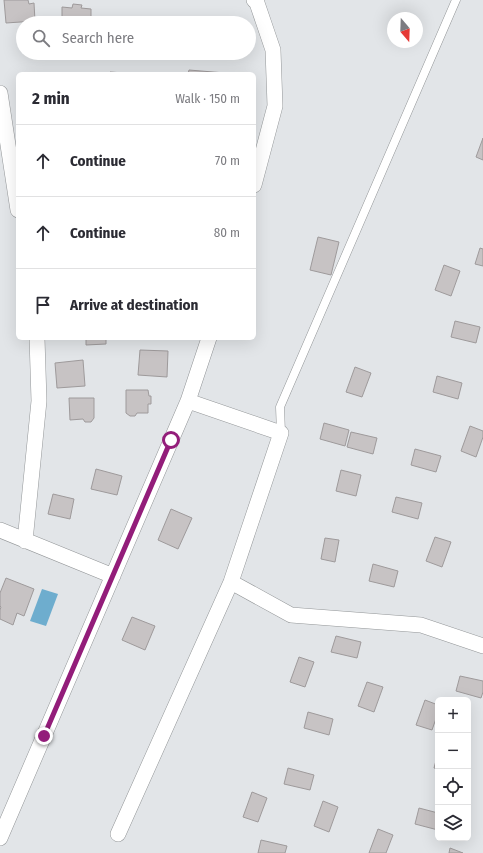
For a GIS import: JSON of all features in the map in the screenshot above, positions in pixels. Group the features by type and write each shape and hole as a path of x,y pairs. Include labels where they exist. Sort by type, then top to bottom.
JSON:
{"street":[{"path":"254,0 257,2 273,50 275,106 256,177"},
{"path":"0,93 16,197"},
{"path":"25,541 39,401 37,340"},
{"path":"0,838 188,402 208,340"},
{"path":"118,834 231,582 281,433 188,402"},
{"path":"0,530 113,576"},
{"path":"231,582 291,615 421,625 483,646"}],"lane":[{"path":"281,433 280,407 456,0"}],"water":[{"path":"42,589 58,594 46,626 30,621"}],"building":[{"path":"4,0 28,0 29,4 34,3 35,16 16,16 16,22 6,23"},
{"path":"73,4 82,5 81,8 91,9 91,16 62,16 62,7 72,8"},
{"path":"189,70 213,72 188,72"},
{"path":"483,138 483,160 476,157"},
{"path":"318,237 339,242 331,275 310,270"},
{"path":"480,248 483,249 483,266 475,264"},
{"path":"444,265 460,271 451,296 435,290"},
{"path":"455,321 480,327 476,343 451,337"},
{"path":"86,340 106,340 106,344 86,345"},
{"path":"140,350 168,351 167,377 138,375"},
{"path":"83,360 85,386 57,388 55,363"},
{"path":"355,367 371,373 362,397 346,392"},
{"path":"437,376 462,383 458,399 433,392"},
{"path":"126,390 148,390 149,396 151,396 151,404 148,404 148,413 137,413 135,416 130,416 126,413"},
{"path":"69,398 94,398 94,418 91,422 85,422 83,419 70,420"},
{"path":"324,423 349,430 345,446 320,439"},
{"path":"470,426 483,431 483,437 476,457 461,451"},
{"path":"351,432 377,438 373,454 347,447"},
{"path":"415,449 441,456 436,472 411,465"},
{"path":"96,469 122,476 117,495 91,489"},
{"path":"341,470 361,475 356,496 336,491"},
{"path":"53,494 74,499 70,519 48,514"},
{"path":"396,497 422,503 418,519 392,512"},
{"path":"171,509 192,518 178,549 158,540"},
{"path":"435,537 451,542 442,567 426,561"},
{"path":"325,538 339,540 335,562 321,559"},
{"path":"373,564 398,571 394,587 369,581"},
{"path":"6,578 34,589 24,616 17,613 13,625 0,619 0,593"},
{"path":"132,617 155,626 145,650 122,640"},
{"path":"336,636 361,642 357,658 331,652"},
{"path":"299,657 314,662 305,687 290,682"},
{"path":"460,676 483,681 483,692 481,698 456,691"},
{"path":"367,682 383,687 374,712 358,706"},
{"path":"425,700 435,704 435,722 432,730 416,725"},
{"path":"308,712 333,719 329,735 304,728"},
{"path":"288,768 314,775 310,790 284,784"},
{"path":"252,792 267,798 258,822 243,817"},
{"path":"323,801 338,807 329,832 314,826"},
{"path":"419,808 435,812 435,829 415,824"},
{"path":"378,829 393,835 386,853 369,853"},
{"path":"261,840 287,846 285,853 258,853"},
{"path":"450,848 463,853 449,853"}],"route":[{"path":"44,736 171,440"}]}
